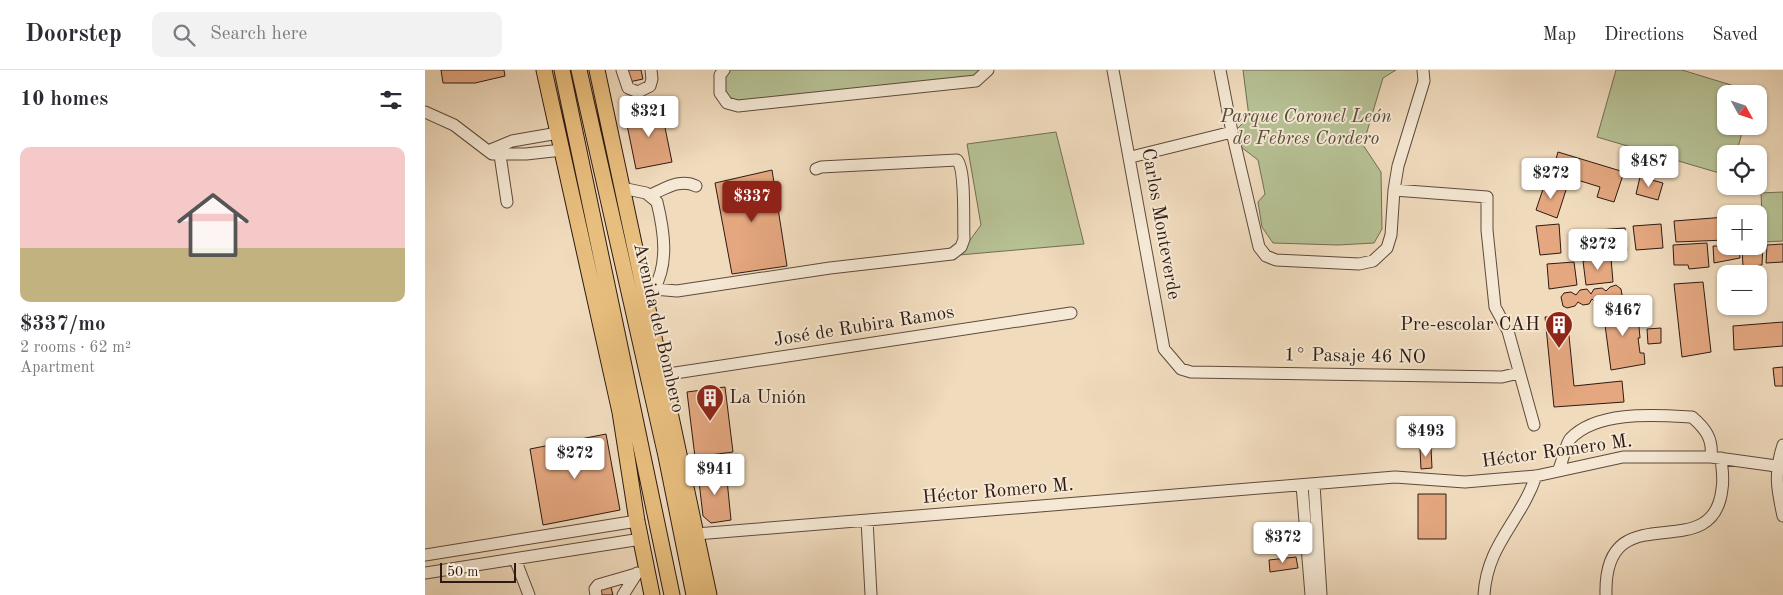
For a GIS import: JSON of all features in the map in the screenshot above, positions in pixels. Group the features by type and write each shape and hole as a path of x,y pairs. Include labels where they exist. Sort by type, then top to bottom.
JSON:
{"main road":[{"path":"544,70 620,412 637,521 652,595"},
{"name":"Avenida del Bombero","path":"562,70 672,595"},
{"path":"575,70 664,488 665,521 661,541"},
{"name":"Avenida del Bombero","path":"579,70 666,456 694,595"},
{"name":"Avenida del Bombero","path":"597,70 622,188 650,290 662,375 709,595"},
{"path":"666,456 668,402"},
{"path":"620,412 661,541"}],"street":[{"path":"622,70 628,88 638,92 647,88 652,82 651,70"},
{"path":"724,70 720,75 720,92 727,103 739,106 976,81 988,70"},
{"name":"Carlos Monteverde","path":"1113,70 1131,157 1165,349 1181,370 1191,372"},
{"path":"1220,70 1231,132 1259,247 1266,256 1276,260 1359,264 1373,261 1387,248 1391,235 1393,190 1398,166 1424,81 1423,70"},
{"path":"425,112 454,125 487,152 500,155 562,150"},
{"path":"1131,157 1231,132"},
{"path":"487,152 512,141 558,133"},
{"path":"500,155 507,202"},
{"path":"650,290 677,291 830,268 952,254 961,247 964,239 962,183 960,163 957,160 821,167 816,169"},
{"path":"650,195 679,183 686,182 696,186"},
{"path":"622,188 650,195 657,202 660,211 665,260 660,278 650,290"},
{"path":"1393,190 1487,197 1487,230 1495,307 1508,331 1534,425"},
{"name":"José de Rubira Ramos","path":"662,375 1071,313"},
{"name":"1° Pasaje 46 NO","path":"1191,372 1502,377 1519,373"},
{"path":"1558,471 1569,439 1598,420 1692,417 1705,428 1711,440 1723,490 1716,508 1708,519 1697,528 1638,536 1623,542 1613,552 1607,564 1605,595"},
{"path":"1783,445 1776,466 1777,490 1783,514"},
{"name":"Héctor Romero M.","path":"696,534 1395,477 1465,482 1536,476 1623,457 1716,458 1776,466"},
{"path":"1484,595 1487,570 1493,553 1531,491 1536,476"},
{"path":"1308,485 1311,595"},
{"path":"1308,485 1321,595"},
{"path":"867,520 871,595"},
{"path":"425,555 637,521"},
{"path":"425,573 641,539"},
{"path":"515,559 529,595"},
{"path":"623,595 645,560"},
{"path":"595,595 595,588 598,584 636,574"}],"green space":[{"path":"724,70 988,70 981,79 738,106 720,93"},
{"name":"Parque Coronel León de Febres Cordero","path":"1243,70 1396,70 1383,78 1363,145 1381,172 1382,229 1374,243 1338,245 1273,243 1262,227 1258,202 1265,194 1258,160 1241,147 1238,128 1249,117"},
{"path":"1616,70 1682,70 1731,85 1717,85 1717,135 1741,135 1739,145 1717,145 1717,172 1597,137"},
{"path":"1056,132 1084,244 959,255 981,225 967,144"},
{"path":"1783,192 1783,241 1767,242 1767,205 1761,205 1761,195 1767,195 1767,193"}],"building":[{"path":"441,70 504,70 505,76 475,83 443,83"},
{"path":"627,70 641,70 643,79 629,82"},
{"path":"661,108 672,162 636,169 625,115"},
{"path":"1558,152 1624,172 1614,202 1597,197 1600,187 1571,178 1568,188 1549,183"},
{"path":"772,170 787,266 732,274 715,183"},
{"path":"1640,177 1663,183 1658,200 1636,194"},
{"path":"1545,183 1566,190 1557,218 1536,210"},
{"path":"1717,218 1717,240 1676,242 1674,221"},
{"path":"1559,224 1561,253 1540,255 1536,226"},
{"path":"1661,224 1663,248 1636,250 1633,226"},
{"path":"1625,228 1627,251 1599,254 1597,230"},
{"path":"1707,243 1709,267 1689,269 1688,265 1674,265 1673,245"},
{"path":"1783,244 1783,262 1766,263 1767,245"},
{"path":"1713,246 1717,246 1717,255 1740,255 1740,258 1714,263"},
{"path":"1742,255 1762,255 1762,265 1743,265"},
{"path":"1611,258 1613,282 1586,285 1583,261"},
{"path":"1574,262 1577,285 1549,289 1547,264"},
{"path":"1703,282 1711,352 1682,357 1674,284"},
{"path":"1616,285 1621,289 1622,295 1617,299 1610,301 1606,297 1602,302 1596,303 1592,299 1589,304 1583,305 1578,302 1575,306 1567,308 1563,306 1561,297 1564,293 1571,292 1576,295 1580,290 1587,289 1591,294 1594,289 1602,288 1606,291"},
{"path":"1637,305 1640,353 1644,353 1645,364 1611,370 1603,310"},
{"name":"Pre-escolar CAH","path":"1567,316 1574,386 1622,381 1624,402 1554,407 1545,317"},
{"path":"1783,322 1783,346 1734,350 1733,326"},
{"path":"1661,328 1661,343 1648,344 1647,329"},
{"path":"1783,367 1783,386 1775,386 1773,368"},
{"name":"La Unión","path":"725,387 733,452 695,457 687,392"},
{"path":"606,434 620,510 543,525 530,449"},
{"path":"1431,448 1432,468 1421,469 1420,449"},
{"path":"726,470 731,520 711,523 703,516 698,473"},
{"path":"1418,494 1446,494 1446,539 1418,539"},
{"path":"1296,557 1298,568 1270,572 1269,560"},
{"path":"611,587 613,595 602,595 601,589"}],"place":[{"name":"Pre-escolar CAH","path":"1559,349"},
{"name":"La Unión","path":"710,422"}]}
